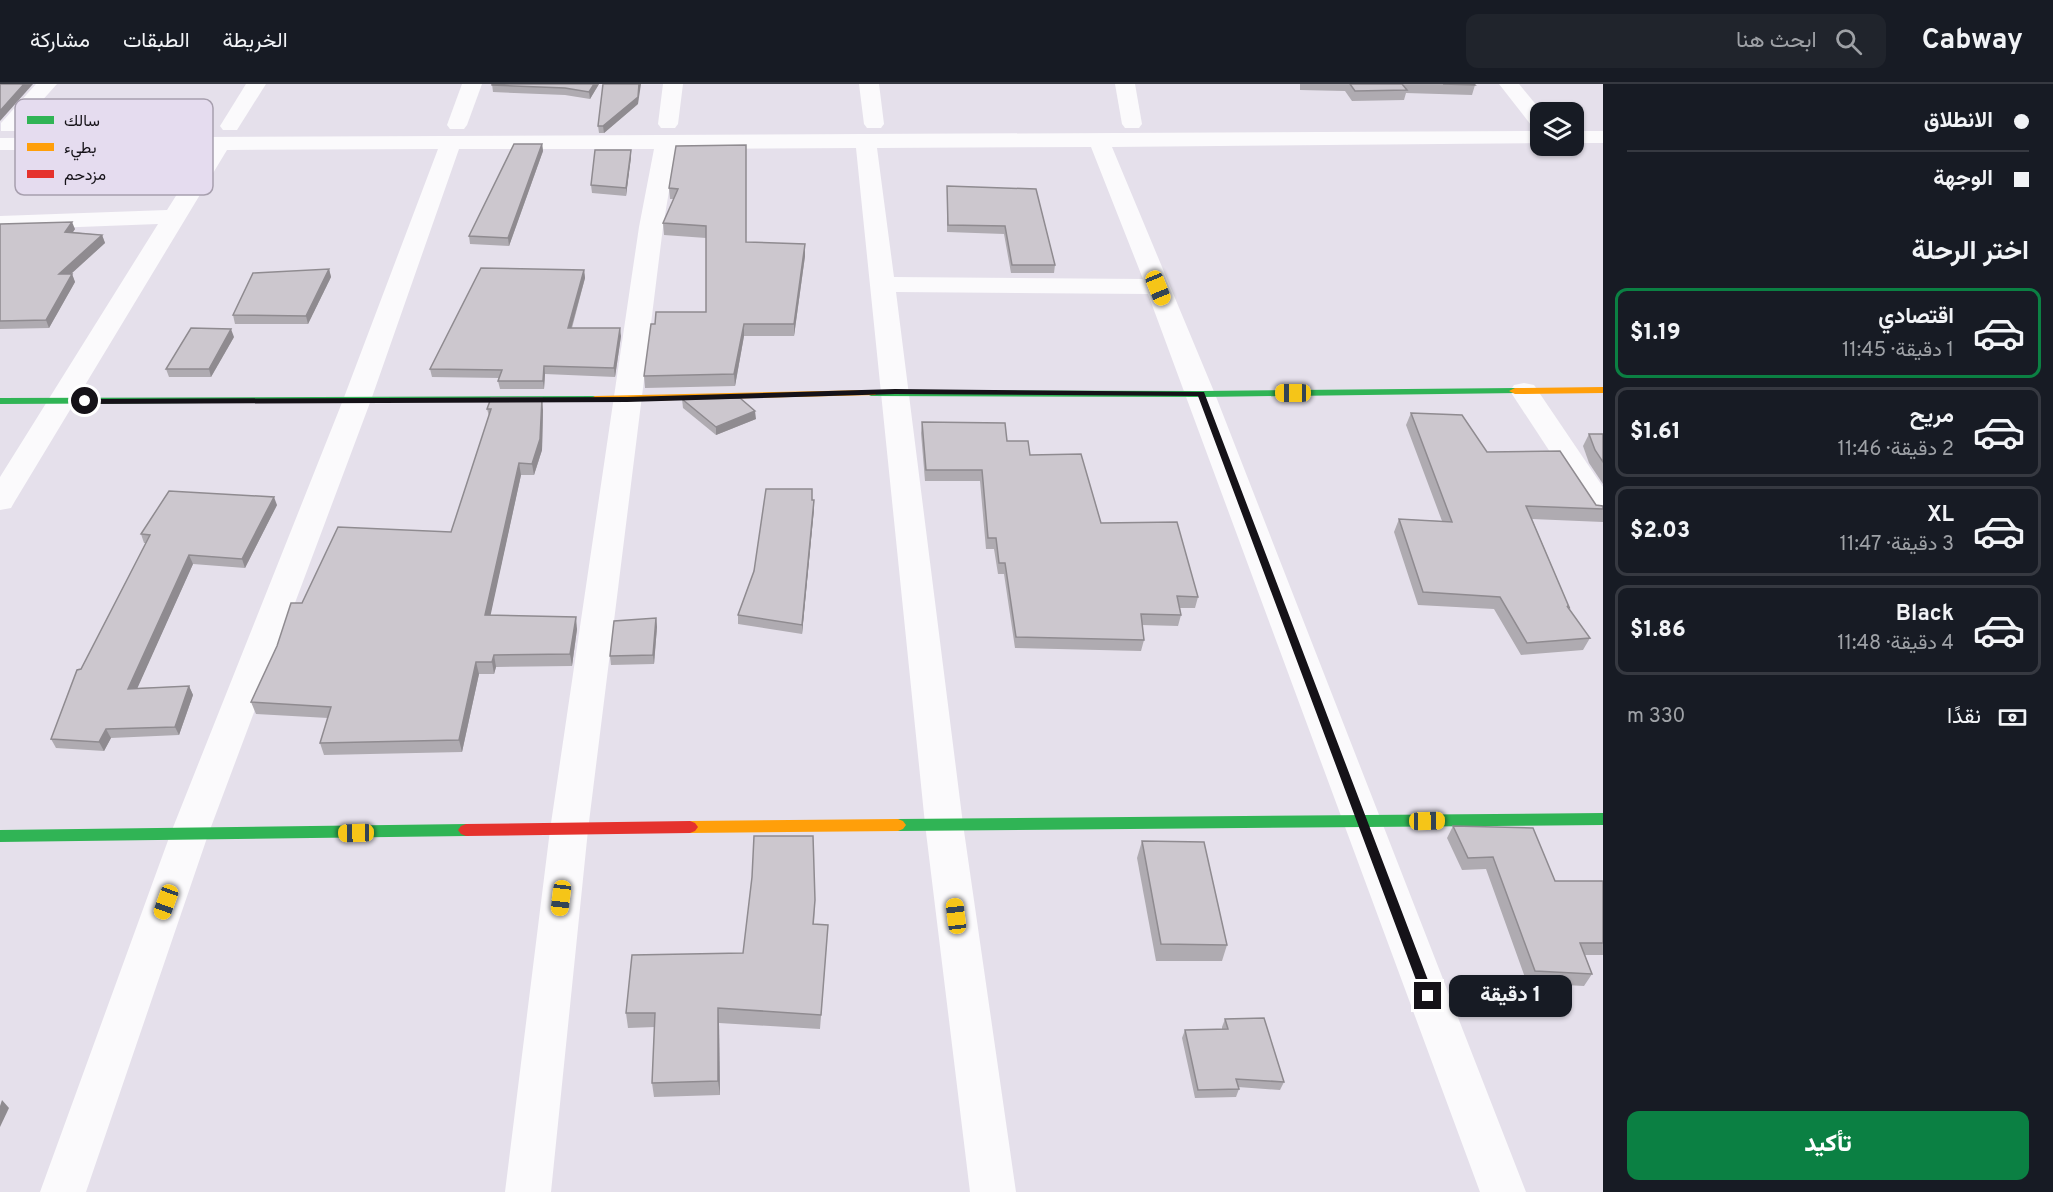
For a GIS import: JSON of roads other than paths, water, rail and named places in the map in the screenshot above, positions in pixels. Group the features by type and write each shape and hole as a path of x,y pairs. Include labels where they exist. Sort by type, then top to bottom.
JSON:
{"street":[{"path":"34,99 47,84"},
{"path":"213,154 256,84"},
{"path":"63,1192 189,836 357,400 472,84"},
{"path":"528,1192 569,830 627,399 673,84"},
{"path":"869,84 870,133 882,285 944,824 993,1192"},
{"path":"1125,84 1132,124"},
{"path":"1509,84 1530,112"},
{"path":"3,133 15,120"},
{"path":"1584,120 1603,120"},
{"path":"213,134 870,133 1132,124 1530,126"},
{"path":"870,133 1099,141 1530,126"},
{"path":"1584,137 1603,137"},
{"path":"1099,141 1201,394 1361,822 1503,1192"},
{"path":"0,501 188,195"},
{"path":"0,223 174,217"},
{"path":"882,285 1158,288"},
{"path":"0,401 627,399 895,392 1201,394 1603,390"},
{"path":"1524,392 1603,509"},
{"path":"0,836 189,836 944,824 1603,819"}]}
